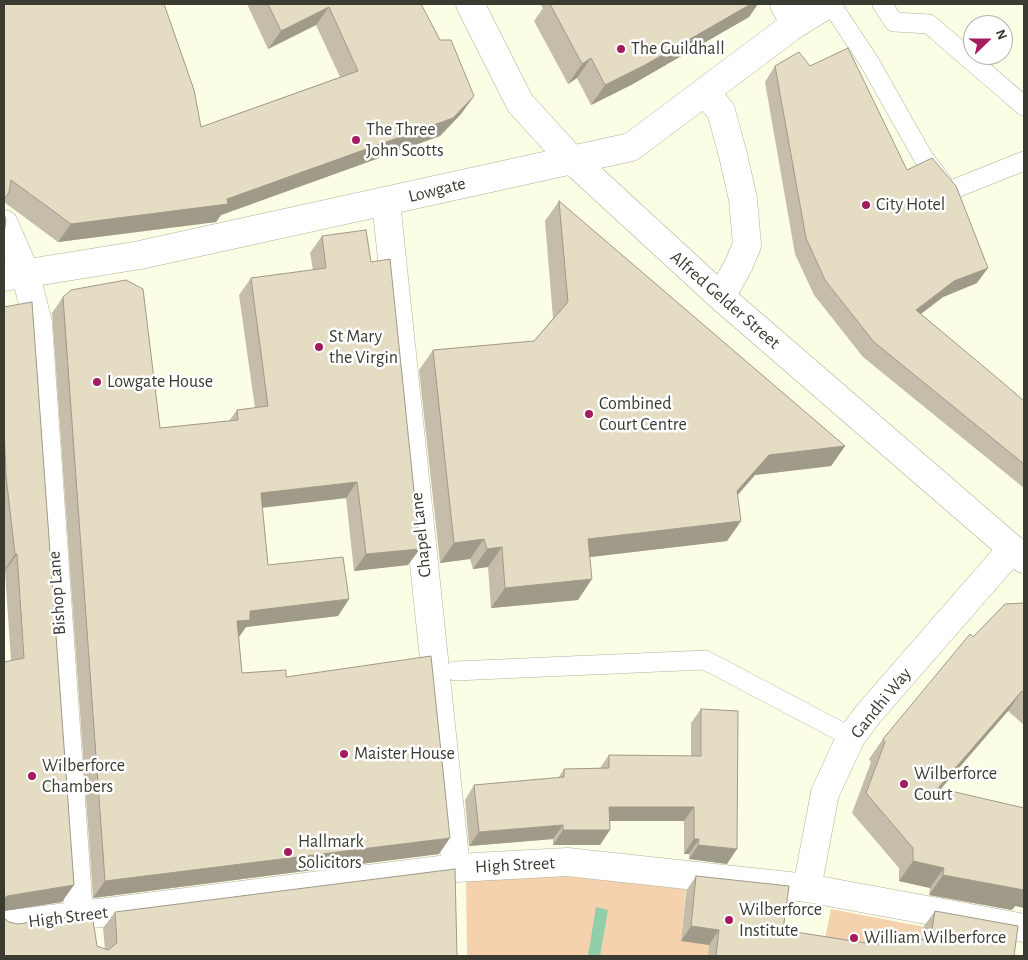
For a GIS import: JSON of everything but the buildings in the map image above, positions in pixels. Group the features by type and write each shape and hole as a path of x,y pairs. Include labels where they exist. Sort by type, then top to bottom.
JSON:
{"street":[{"name":"Alfred Gelder Street","path":"470,4 520,103 571,159 721,297 1018,554"},
{"name":"Lowgate","path":"14,274 140,255 631,147 706,92 789,14 829,4"},
{"path":"706,92 721,111 733,154 743,199 747,245 740,264 721,297"},
{"name":"Chapel Lane","path":"386,202 456,868"},
{"name":"Bishop Lane","path":"4,224 14,274 38,323 87,920"},
{"name":"Gandhi Way","path":"807,888 825,793 851,737 869,713 969,600 1018,554"},
{"name":"High Street","path":"4,925 87,920 456,868 566,862 807,888 1024,928"}],"lane":[{"path":"829,4 870,63 923,157 949,191 1024,161"},
{"path":"882,4 894,22 928,24 1024,106"},
{"path":"455,671 705,660 851,737"}],"shaded area":[{"path":"599,875 686,883 681,941 709,945 708,956 467,956 466,879"},
{"path":"596,907 608,910 600,956 588,956"},
{"path":"831,909 924,927 920,956 822,953"}],"place":[{"name":"The Guildhall","path":"621,49"},
{"name":"The Three John Scotts","path":"356,140"},
{"name":"City Hotel","path":"866,205"},
{"name":"St Mary the Virgin","path":"319,347"},
{"name":"Lowgate House","path":"97,382"},
{"name":"Combined Court Centre","path":"589,414"},
{"name":"Maister House","path":"344,754"},
{"name":"Wilberforce Chambers","path":"32,776"},
{"name":"Wilberforce Court","path":"904,784"},
{"name":"Hallmark Solicitors","path":"288,852"},
{"name":"Wilberforce Institute","path":"729,920"},
{"name":"William Wilberforce","path":"854,938"}]}
